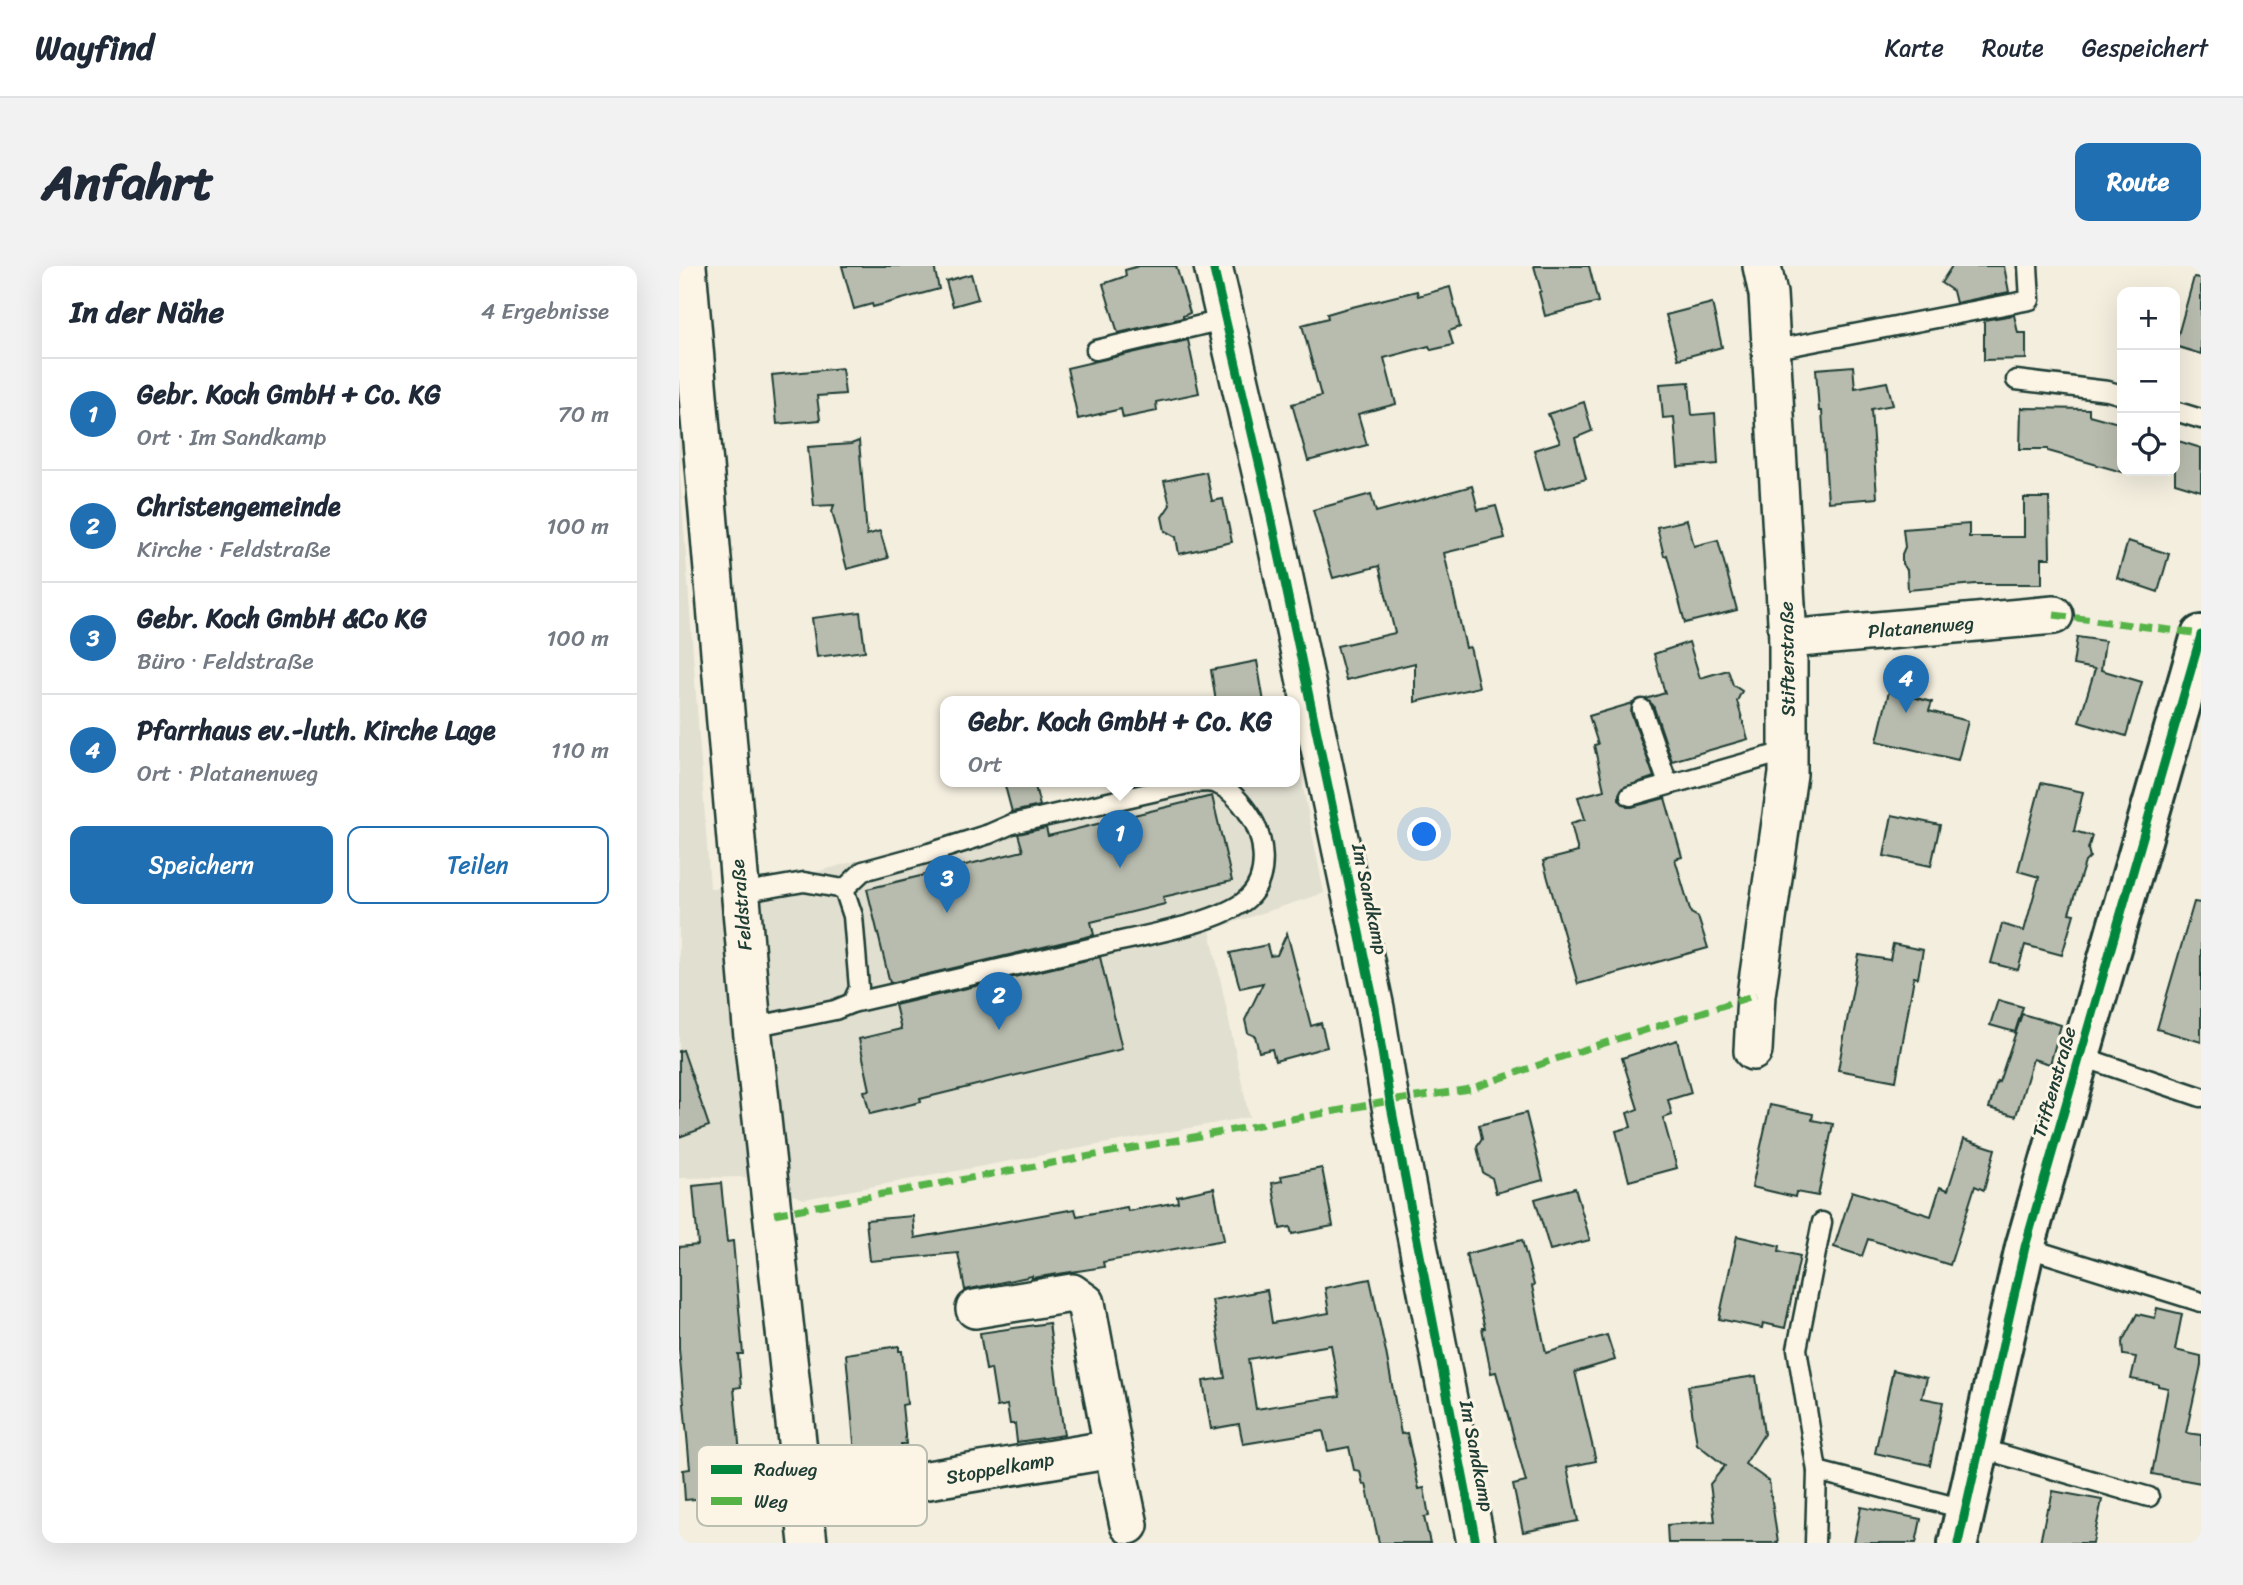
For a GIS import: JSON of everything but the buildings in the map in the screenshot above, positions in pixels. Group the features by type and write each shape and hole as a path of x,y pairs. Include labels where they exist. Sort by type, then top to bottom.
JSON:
{"street":[{"name":"Feldstraße","path":"687,266 687,386 797,1445"},
{"name":"Im Sandkamp","path":"1213,266 1266,493 1375,1008 1390,1101 1475,1543"},
{"name":"Stifterstraße","path":"1752,1051 1756,995 1788,774 1788,639 1768,294 1762,266"},
{"name":"Platanenweg","path":"1788,639 2054,615"},
{"name":"Triftenstraße","path":"1961,1526 2025,1247 2080,1056 2190,713 2201,635"},
{"path":"975,1309 1072,1293 1086,1303 1129,1525"},
{"name":"Stoppelkamp","path":"927,1480 1113,1449"}],"lane":[{"path":"1771,350 2030,300 2028,266"},
{"path":"1096,350 1227,319"},
{"path":"2016,380 2117,394"},
{"path":"2180,413 2201,419"},
{"path":"1642,709 1668,784"},
{"path":"1630,796 1788,751"},
{"path":"844,889 863,870 953,846 1012,824 1174,787"},
{"path":"752,1027 835,1010 852,1003 1100,946 1211,918 1233,909 1250,897 1261,878 1264,863 1251,815 1233,794 1220,787"},
{"path":"740,893 804,882 844,889"},
{"path":"844,889 853,916 859,988 852,1003"},
{"path":"2080,1056 2201,1097"},
{"path":"1815,1543 1817,1471 1797,1349 1822,1222"},
{"path":"2025,1247 2201,1302"},
{"path":"1979,1448 2149,1497"},
{"path":"1817,1471 1961,1526"}],"shaded area":[{"path":"682,396 680,475 710,888 764,887 1117,787 1300,787 1300,772 1324,893 1210,930 1249,1117 804,1199 745,1177 679,1178 679,397"}],"marked path":[{"path":"2054,615 2201,634"},
{"path":"774,1214 1390,1101 1470,1089 1756,995"}],"cycle path":[{"path":"1213,266 1266,493 1375,1008 1390,1101 1476,1543"},
{"path":"1958,1543 2025,1247 2201,635"}],"place":[{"name":"Pfarrhaus ev.-luth. Kirche Lage","path":"1906,713"},
{"name":"Gebr. Koch GmbH + Co. KG","path":"1120,868"},
{"name":"Gebr. Koch GmbH &Co KG","path":"947,913"},
{"name":"Christengemeinde","path":"999,1030"}]}
